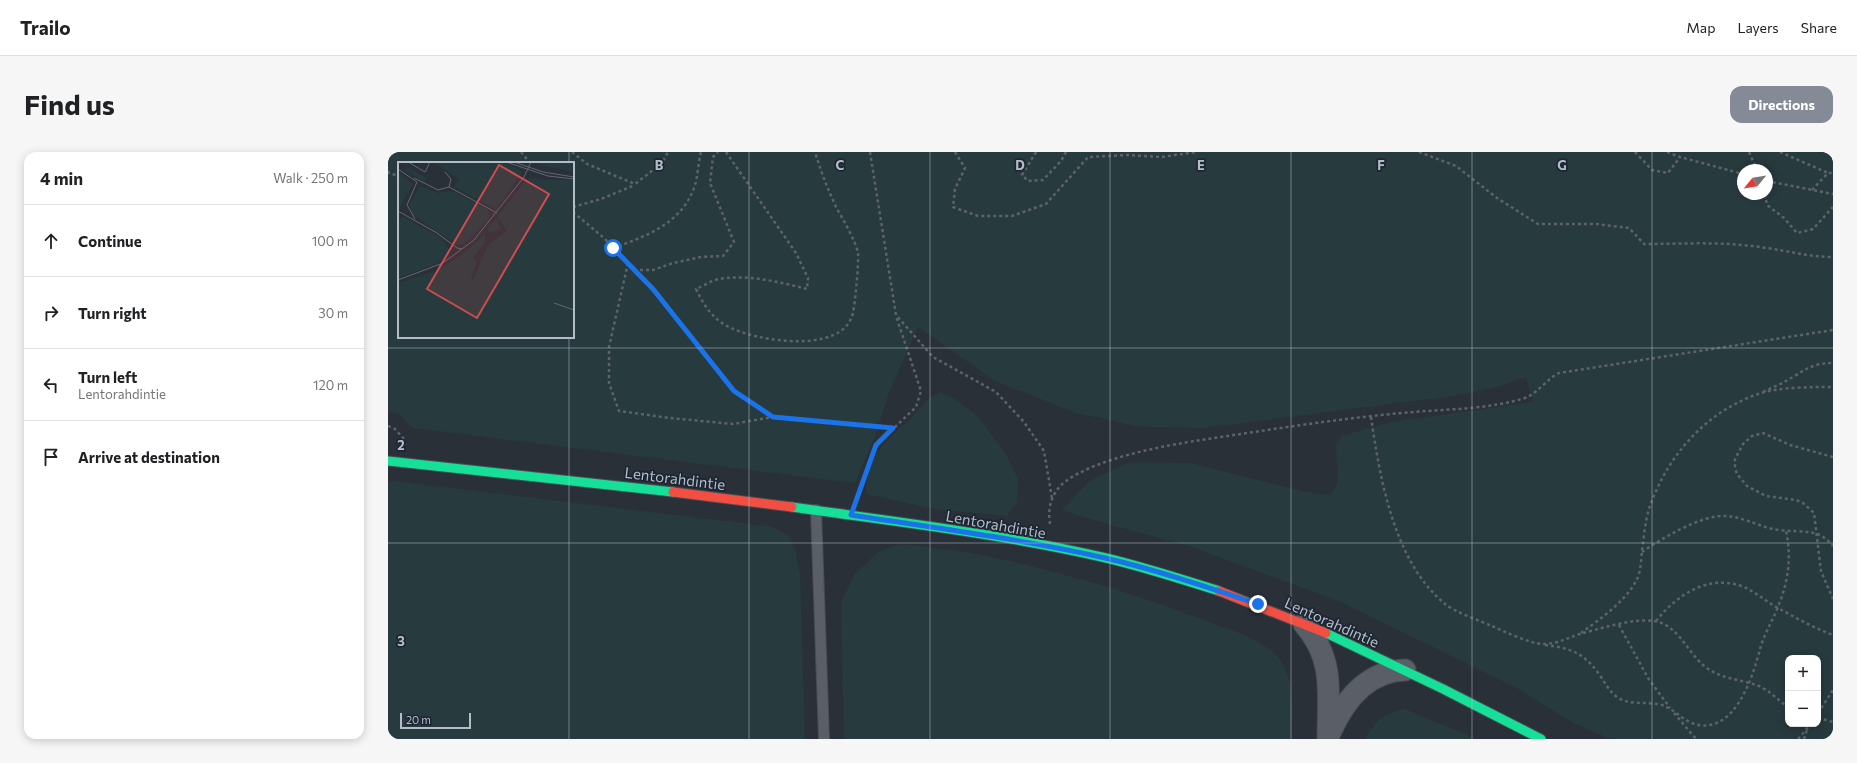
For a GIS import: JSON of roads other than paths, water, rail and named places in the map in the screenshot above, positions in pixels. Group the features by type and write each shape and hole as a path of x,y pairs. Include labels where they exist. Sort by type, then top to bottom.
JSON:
{"street":[{"name":"Lentorahdintie","path":"388,461 648,489 816,510 959,531 1047,546 1105,558 1174,576 1258,604 1405,670 1530,732 1541,739"},
{"path":"1304,624 1315,636 1322,649 1326,662 1329,679 1327,738"},
{"path":"1327,738 1344,706 1358,690 1384,673 1393,670 1405,670"}],"lane":[{"path":"816,510 824,739"}]}
